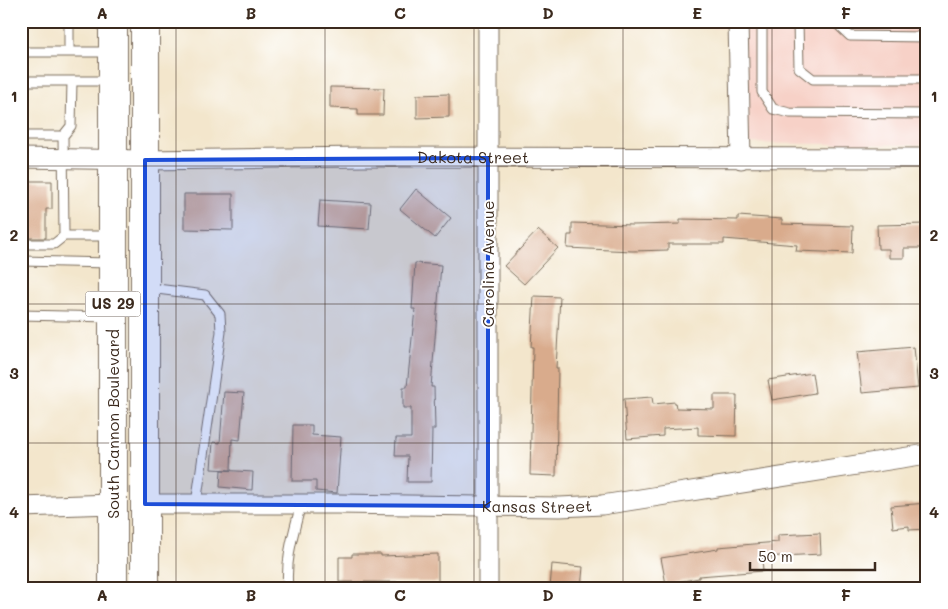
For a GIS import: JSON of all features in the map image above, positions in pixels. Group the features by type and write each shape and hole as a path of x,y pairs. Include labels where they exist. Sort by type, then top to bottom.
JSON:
{"main road":[{"name":"South Cannon Boulevard","path":"113,21 113,588"},
{"name":"South Cannon Boulevard","path":"145,21 145,588"}],"street":[{"name":"Carolina Avenue","path":"488,21 488,588"},
{"path":"738,21 741,159"},
{"name":"Dakota Street","path":"21,158 145,160 363,157 927,158"},
{"name":"Kansas Street","path":"145,504 560,507 602,505 927,454"},
{"path":"21,507 113,504"}],"lane":[{"path":"69,21 69,52"},
{"path":"762,21 762,92 773,109 790,113 927,114"},
{"path":"798,21 799,68 813,79 927,79"},
{"path":"834,21 850,36 927,37"},
{"path":"21,52 113,52"},
{"path":"21,81 113,81"},
{"path":"64,236 63,136 71,126 72,81"},
{"path":"21,136 63,136"},
{"path":"21,244 54,244 64,236 113,236"},
{"path":"21,261 113,263"},
{"path":"145,288 205,295 220,314 221,332 196,504"},
{"path":"21,315 113,317"},
{"path":"288,588 287,573 292,536 301,504"}],"highlighted area":[{"path":"488,158 488,506 145,504 145,160"}],"shaded area":[{"path":"619,21 927,21 927,145 730,143 731,28 619,27"}],"building":[{"path":"330,87 384,88 383,115 358,115 358,109 330,108"},
{"path":"449,94 449,117 417,118 417,95"},
{"path":"21,181 52,181 52,209 46,209 46,238 23,238"},
{"path":"416,189 451,218 435,238 400,209"},
{"path":"184,194 233,194 233,230 184,229"},
{"path":"320,200 371,203 369,229 318,226"},
{"path":"738,216 782,219 782,224 853,226 852,253 796,251 797,245 724,239 724,244 668,244 668,250 632,251 567,248 568,235 572,235 572,223 680,224 680,219 738,220"},
{"path":"927,224 927,248 904,248 904,258 889,258 889,249 878,249 877,225"},
{"path":"538,230 558,248 524,284 504,266"},
{"path":"415,263 441,265 431,387 434,387 435,429 432,429 431,482 407,482 408,456 395,456 396,438 411,438 411,408 403,408 403,387 407,387 415,309 412,309"},
{"path":"534,296 560,297 556,368 558,368 556,476 530,475 533,347 531,347"},
{"path":"914,347 918,388 862,393 857,352"},
{"path":"812,373 815,393 772,400 768,380"},
{"path":"224,392 244,393 240,440 232,439 231,470 211,469 213,442 220,443"},
{"path":"714,395 737,395 736,436 698,435 698,427 663,429 663,436 627,439 624,399 652,397 653,404 675,402 676,408 714,409"},
{"path":"293,425 312,425 312,435 341,437 337,493 316,491 316,481 292,481"},
{"path":"221,470 253,472 252,490 220,487"},
{"path":"927,503 927,529 909,530 909,526 893,528 891,506"},
{"path":"820,533 821,554 762,557 763,571 699,576 699,578 666,584 661,558 718,549 718,547 778,542 778,535"},
{"path":"352,554 381,554 381,556 438,554 438,582 339,582 339,557 352,557"},
{"path":"552,564 583,567 581,588 550,588"}]}
